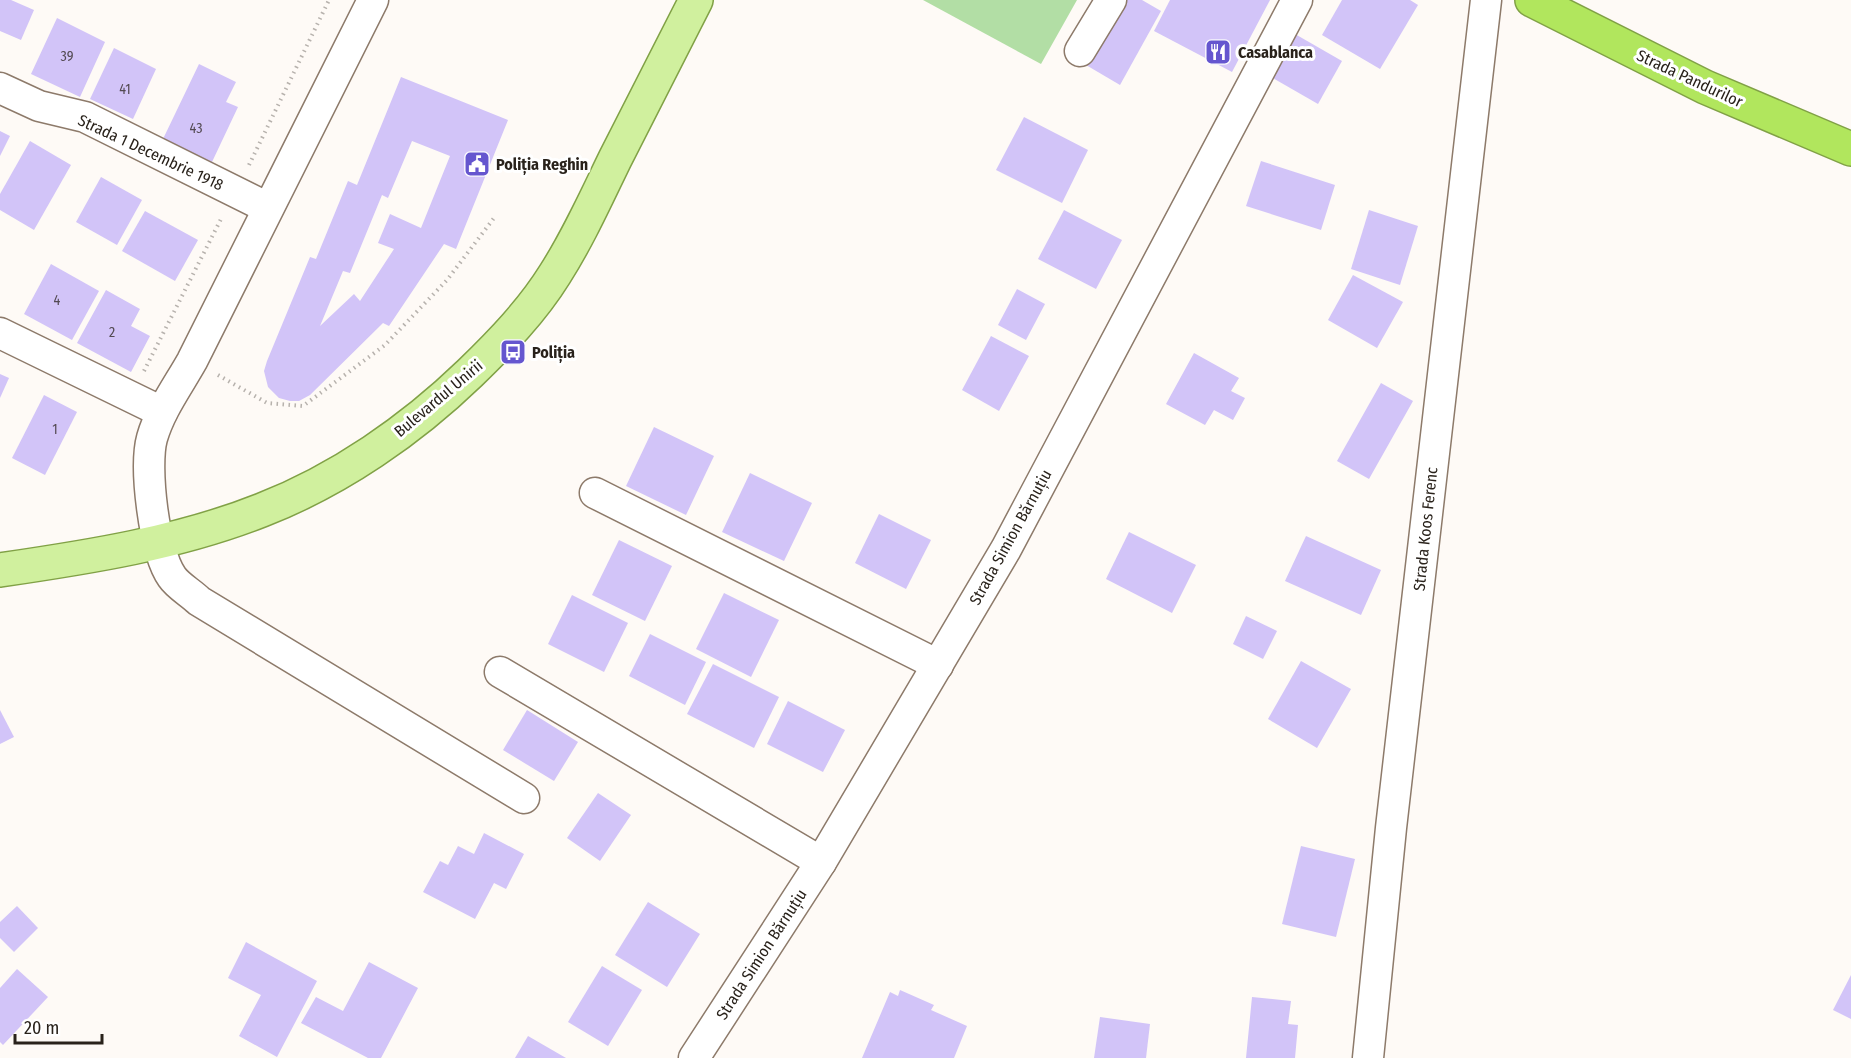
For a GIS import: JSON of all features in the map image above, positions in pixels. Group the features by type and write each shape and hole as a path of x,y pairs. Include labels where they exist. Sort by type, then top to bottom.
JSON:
{"highway":[{"name":"Strada Pandurilor","path":"1532,0 1705,87 1851,149"}],"main road":[{"name":"Bulevardul Unirii","path":"0,570 158,543 264,510 358,461 421,416 482,361 519,322 555,275 587,217 696,0"}],"street":[{"path":"373,0 192,361 162,412 152,439 149,473 158,543 171,576 199,601 524,798"},
{"path":"1080,51 1111,0"},
{"name":"Strada Simion Bărnuțiu","path":"694,1058 821,862 1006,549 1298,0"},
{"name":"Strada Koos Ferenc","path":"1368,1058 1391,828 1486,0"},
{"name":"Strada 1 Decembrie 1918","path":"0,88 39,106 84,117 268,208"},
{"path":"0,333 162,412"},
{"path":"595,493 938,665"},
{"path":"500,672 821,862"}],"path":[{"path":"130,397 236,192 329,0"},
{"path":"192,361 267,403 303,406 386,345 447,280 494,219"}],"green space":[{"path":"923,0 1077,0 1041,64"}],"building":[{"path":"0,0 11,0 34,10 21,40 0,31"},
{"path":"1122,0 1142,0 1161,11 1120,85 1086,65"},
{"name":"Casablanca","path":"1170,0 1270,0 1232,72 1154,31"},
{"path":"1342,0 1410,0 1418,5 1380,69 1322,35"},
{"path":"57,18 105,42 80,97 31,74"},
{"path":"1295,34 1342,61 1318,104 1271,77"},
{"path":"114,48 156,69 133,119 90,99"},
{"path":"199,64 236,82 226,102 238,107 212,162 163,139"},
{"path":"401,77 508,120 456,249 444,244 389,326 383,323 310,395 299,401 279,398 268,387 264,371 267,361 310,257 316,259 348,181 357,185","holes":["412,141 450,156 421,228 390,214 378,243 394,249 360,301 354,294 320,326 343,271 350,273 382,195 388,198"]},
{"path":"1024,117 1088,150 1062,203 996,170"},
{"path":"0,131 10,136 0,156"},
{"path":"30,141 71,165 34,230 0,210 0,194"},
{"path":"1261,161 1335,185 1321,230 1246,206"},
{"path":"101,177 142,200 117,245 76,222"},
{"path":"1064,210 1122,240 1096,289 1038,259"},
{"path":"1369,210 1418,226 1400,285 1351,269"},
{"path":"145,211 198,240 175,281 122,251"},
{"path":"51,264 99,291 72,340 24,314"},
{"path":"1353,275 1403,302 1377,348 1328,320"},
{"path":"1017,289 1045,304 1026,340 998,325"},
{"path":"106,290 140,309 131,326 150,336 131,372 77,343"},
{"path":"991,336 1029,356 999,411 962,390"},
{"path":"1194,353 1239,378 1231,391 1245,398 1233,420 1214,410 1205,425 1166,404"},
{"path":"0,374 9,378 0,398"},
{"path":"1381,383 1413,401 1369,479 1337,461"},
{"path":"44,395 77,412 45,475 12,458"},
{"path":"654,427 714,456 686,515 626,486"},
{"path":"750,473 812,503 784,561 722,532"},
{"path":"879,514 931,540 906,589 855,563"},
{"path":"1129,532 1196,565 1172,613 1106,579"},
{"path":"1306,536 1381,570 1361,615 1285,581"},
{"path":"619,540 672,566 645,621 592,595"},
{"path":"724,593 779,620 751,677 696,649"},
{"path":"572,595 628,623 604,672 548,644"},
{"path":"1246,616 1277,631 1263,659 1233,644"},
{"path":"650,634 706,662 685,705 629,676"},
{"path":"1301,661 1351,689 1317,748 1268,719"},
{"path":"713,664 779,697 754,748 687,714"},
{"path":"788,701 845,730 823,772 767,744"},
{"path":"0,710 14,737 0,744"},
{"path":"527,710 578,742 554,781 503,750"},
{"path":"598,793 631,815 600,861 567,838"},
{"path":"484,833 524,854 506,889 494,883 475,919 423,892 440,861 448,865 458,846 474,854"},
{"path":"1301,846 1355,859 1336,937 1282,924"},
{"path":"648,902 700,934 667,987 615,955"},
{"path":"17,906 38,928 14,952 0,938 0,922"},
{"path":"246,942 317,981 277,1057 239,1036 261,995 228,978"},
{"path":"369,962 418,988 381,1058 368,1058 301,1023 316,997 343,1011"},
{"path":"602,966 642,990 608,1046 568,1022"},
{"path":"17,969 48,997 3,1045 0,1042 0,988"},
{"path":"1851,975 1851,1019 1833,1010"},
{"path":"900,990 934,1005 931,1010 967,1026 954,1058 862,1058 890,992 898,996"},
{"path":"1252,997 1291,1001 1288,1024 1298,1025 1295,1058 1246,1058"},
{"path":"1100,1017 1150,1024 1146,1058 1094,1058"},
{"path":"528,1036 566,1058 515,1058"}],"place":[{"name":"Casablanca","path":"1218,52"},
{"name":"Poliția Reghin","path":"477,164"},
{"name":"Poliția","path":"513,352"}]}
